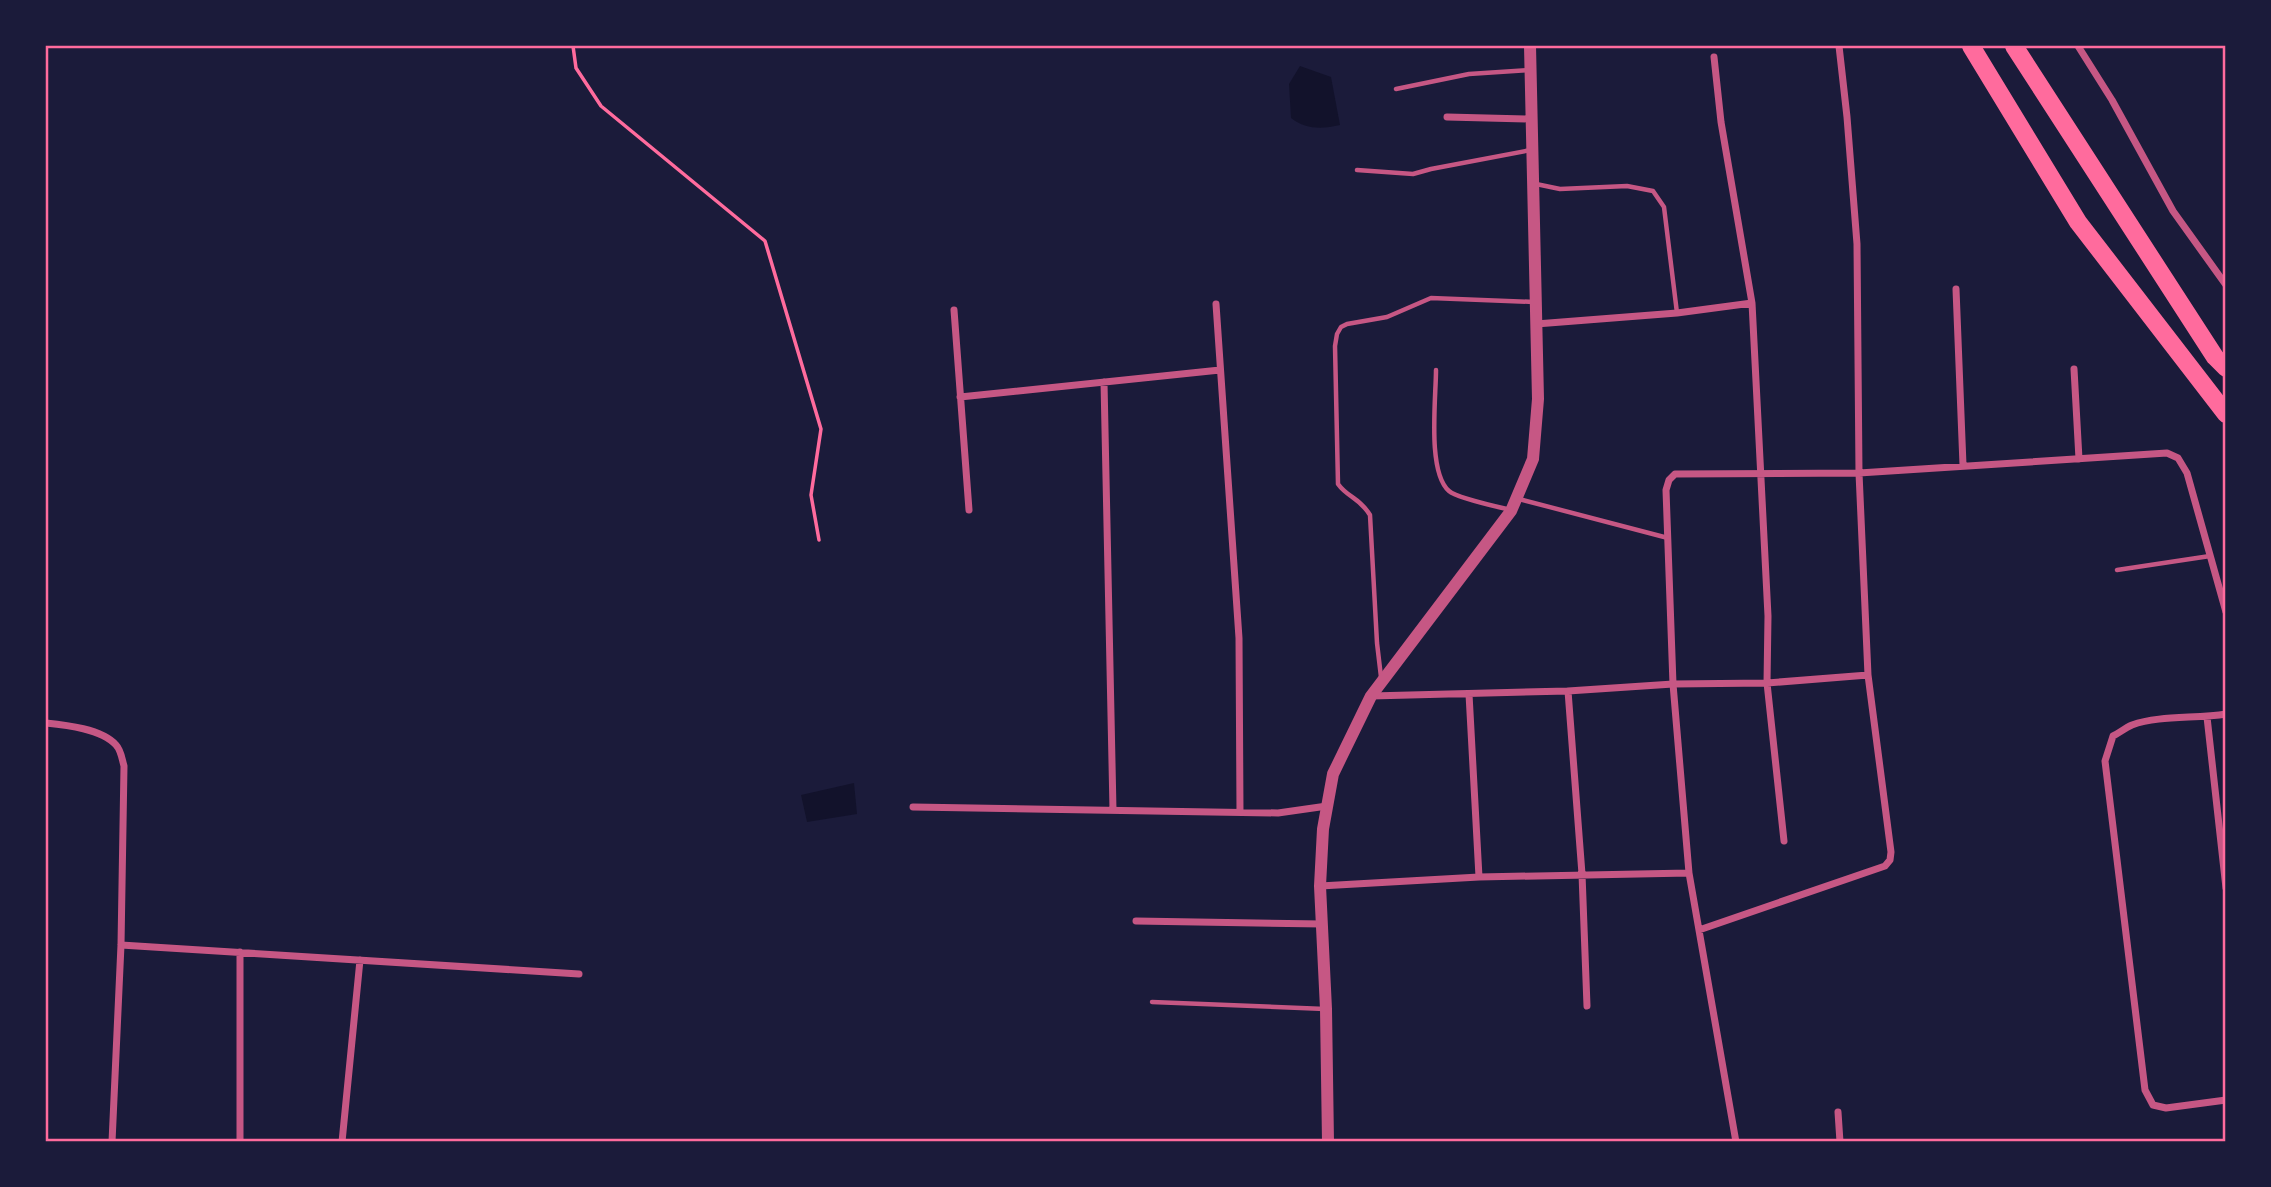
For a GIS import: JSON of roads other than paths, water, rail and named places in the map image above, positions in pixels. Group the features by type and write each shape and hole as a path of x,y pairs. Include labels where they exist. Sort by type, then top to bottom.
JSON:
{"highway":[{"path":"1971,46 2078,222 2225,414"},
{"path":"2014,46 2215,357 2225,368"}],"street":[{"path":"1328,1142 1326,1009 1320,886 1323,829 1333,774 1371,696 1514,504 1533,459 1538,399 1530,46"},
{"path":"1699,929 1885,866 1890,860 1868,675 1859,472 1857,244 1839,46"},
{"path":"2078,46 2173,211 2225,285"},
{"path":"1714,57 1721,122 1752,303 1768,615 1767,683 1784,841"},
{"path":"1447,117 1531,120"},
{"path":"1956,289 1963,465"},
{"path":"1536,324 1677,313 1752,303"},
{"path":"1216,304 1239,638 1240,812"},
{"path":"954,310 969,510"},
{"path":"2074,369 2079,459"},
{"path":"960,397 1220,370"},
{"path":"1104,382 1113,810"},
{"path":"1736,1142 1689,873 1674,684 1665,490 1669,480 1675,474 1859,472 2167,453 2178,458 2187,473 2225,609"},
{"path":"1371,696 1767,683 1868,675"},
{"path":"1568,691 1582,874 1587,1006"},
{"path":"1469,694 1479,877"},
{"path":"2225,714 2132,725 2113,736 2105,761 2145,1090 2153,1105 2166,1108 2225,1100"},
{"path":"2207,718 2225,888"},
{"path":"46,723 69,725 106,737 118,746 124,766 121,945 111,1142"},
{"path":"913,807 1279,813 1327,806"},
{"path":"1320,886 1479,877 1689,873"},
{"path":"1136,922 1323,923"},
{"path":"121,945 579,974"},
{"path":"240,953 240,1139"},
{"path":"342,1142 360,960"},
{"path":"1838,1112 1840,1142"}],"lane":[{"path":"1396,89 1469,74 1531,69"},
{"path":"1357,170 1413,174 1531,150"},
{"path":"1532,183 1560,189 1627,186 1653,191 1664,207 1677,313"},
{"path":"1382,681 1377,643 1370,515 1362,502 1342,490 1338,484 1337,334 1341,327 1348,324 1387,317 1432,298 1535,302"},
{"path":"1436,370 1434,457 1439,477 1450,492 1668,538"},
{"path":"2117,570 2211,556"},
{"path":"1152,1002 1326,1009"}]}
